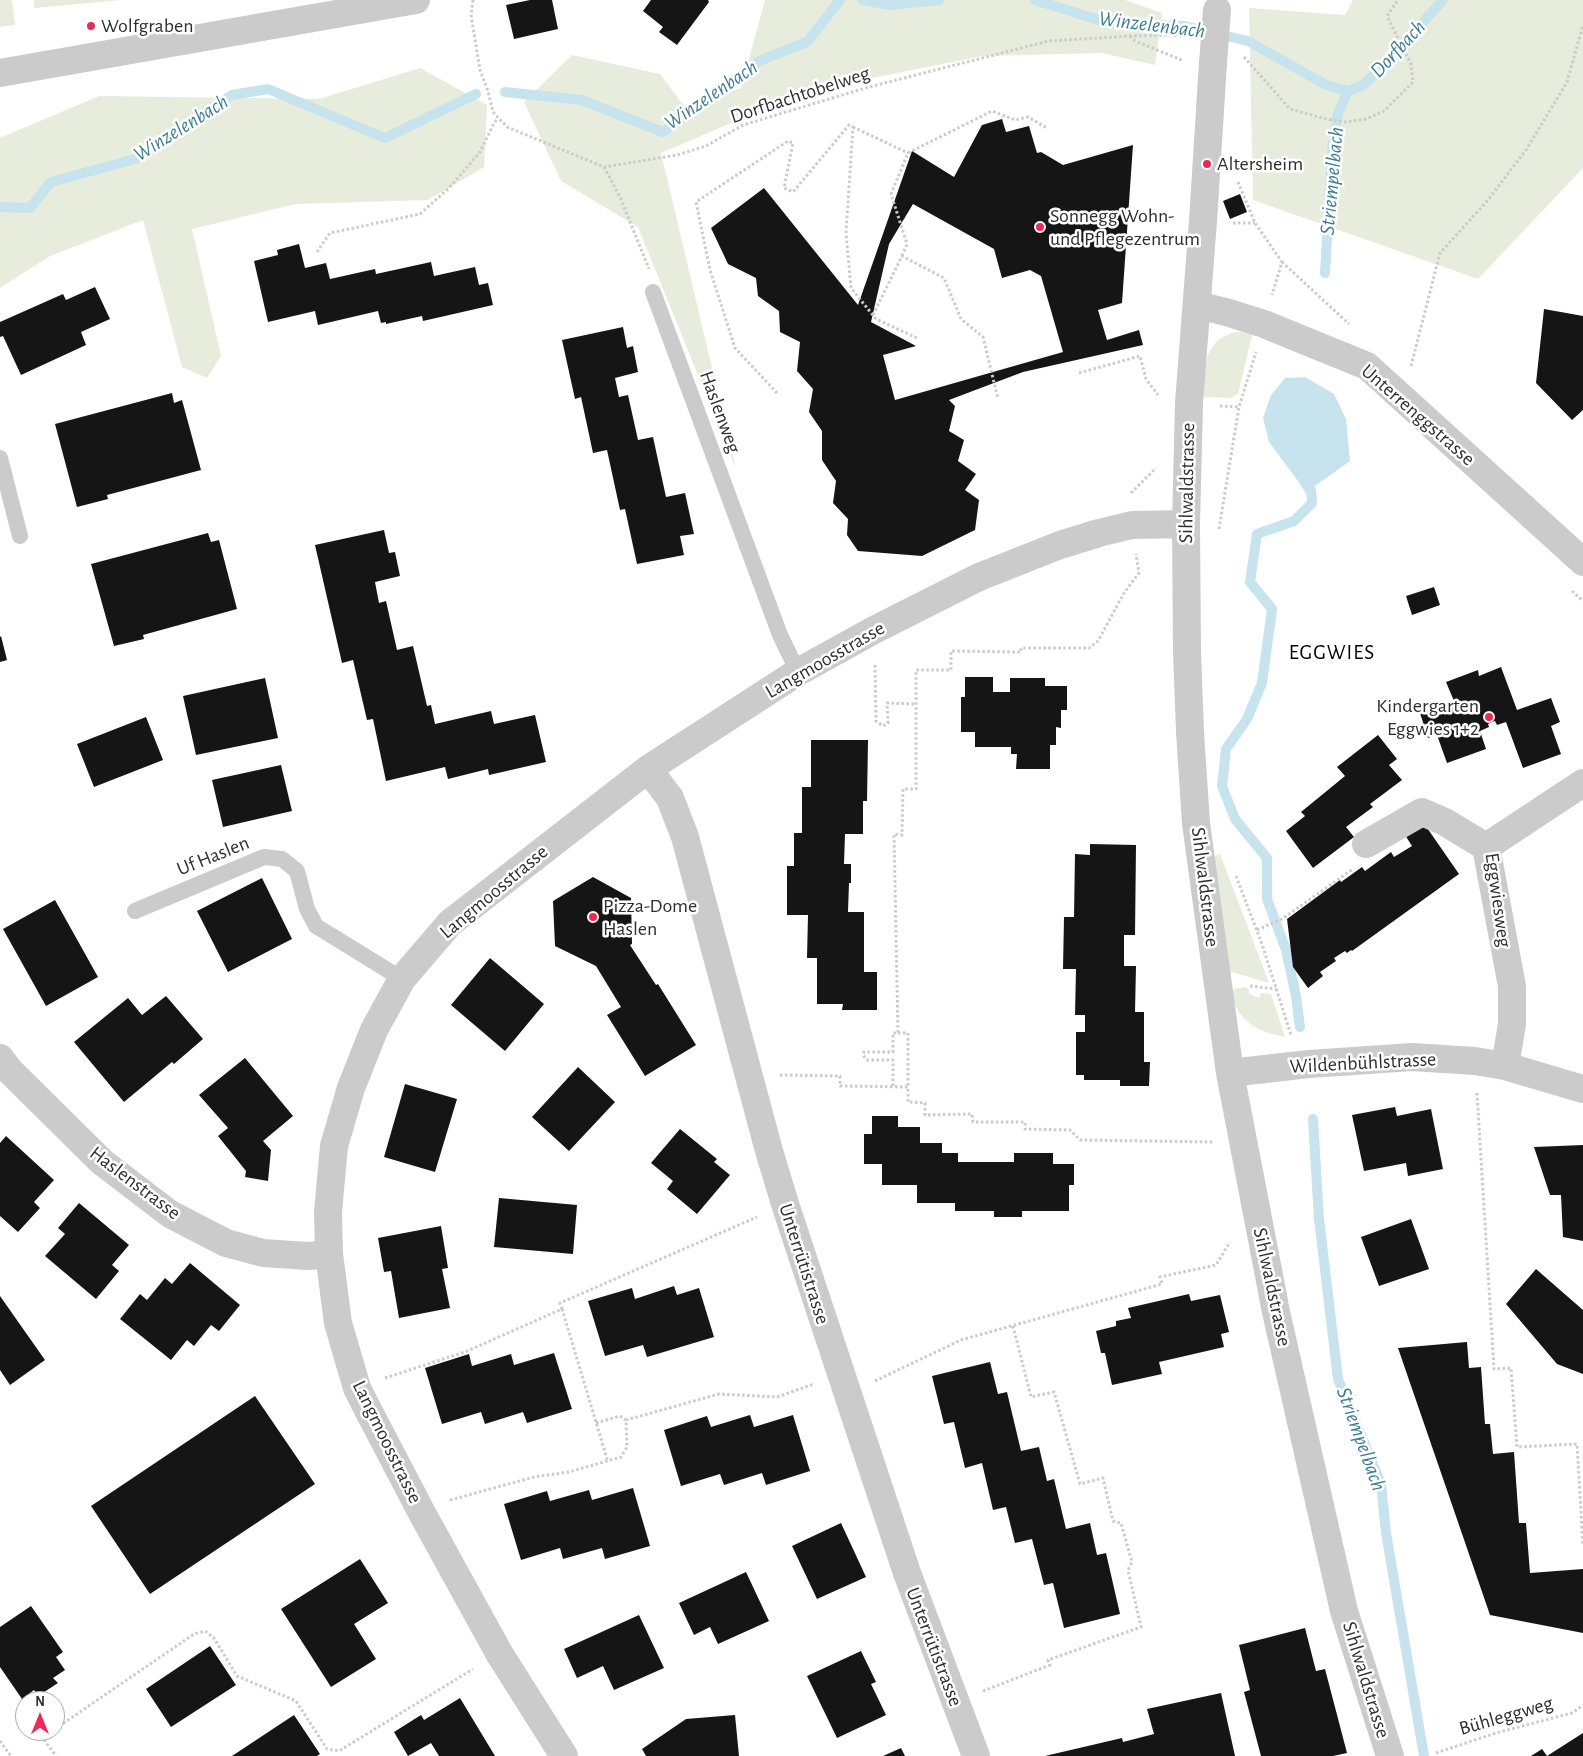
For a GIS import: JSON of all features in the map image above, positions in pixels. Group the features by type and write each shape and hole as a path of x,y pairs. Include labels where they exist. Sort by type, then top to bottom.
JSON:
{"street":[{"path":"0,73 416,0"},
{"name":"Sihlwaldstrasse","path":"1217,5 1202,63 1197,306 1189,403 1186,524 1187,660 1196,823 1230,1073 1276,1312 1344,1611 1390,1756"},
{"name":"Unterrenggstrasse","path":"1197,306 1226,312 1264,324 1367,366 1583,562"},
{"name":"Langmoosstrasse","path":"564,1756 499,1653 423,1515 358,1388 338,1323 329,1254 328,1212 334,1146 351,1088 374,1030 402,979 450,923 648,770 798,672 874,630 979,577 1060,545 1132,525 1186,524"},
{"name":"Unterrütistrasse","path":"648,770 670,798 685,838 786,1207 907,1573 954,1702 976,1756"},
{"name":"Eggwiesweg","path":"1505,1066 1512,1024 1512,986 1486,847 1583,783"},
{"path":"1366,844 1422,812 1445,822 1486,847"},
{"name":"Wildenbühlstrasse","path":"1230,1073 1309,1064 1412,1057 1475,1061 1505,1066 1583,1089"},
{"name":"Haslenstrasse","path":"0,1058 102,1162 170,1214 226,1243 264,1253 308,1256 329,1254"}],"lane":[{"name":"Haslenweg","path":"653,292 780,635 798,672"},
{"path":"0,458 20,536"},
{"name":"Uf Haslen","path":"135,911 264,857 282,859 297,871 307,909 316,926 402,979"}],"path":[{"path":"473,0 470,15 480,70 493,112 507,127 604,167 620,197 648,268 653,292"},
{"path":"1246,59 1290,108 1326,119 1346,122 1366,119 1384,111 1413,82 1411,64 1387,16 1398,0"},
{"path":"1395,391 1408,378 1440,253 1488,200 1526,150 1567,82 1583,25"},
{"name":"Dorfbachtobelweg","path":"604,167 676,155 706,146 743,125 869,88 1049,40 1130,36 1135,41 1202,63"},
{"path":"873,315 907,244 890,194 908,153 992,111 1015,120 1028,117 1047,128"},
{"path":"317,252 330,233 420,214 449,188 480,152 494,122 498,118"},
{"path":"777,393 734,348 710,270 696,202 788,141 793,142 784,188 792,192 849,125 908,153"},
{"path":"854,127 846,233 851,288 876,320 917,338"},
{"path":"1218,533 1239,407 1282,262 1255,224 1238,183 1237,176"},
{"path":"902,256 944,278 961,320 983,337 998,399"},
{"path":"1079,373 1140,356 1146,379 1162,399"},
{"path":"1128,496 1155,470 1159,463"},
{"path":"898,1033 894,834 902,835 903,789 916,789 916,670 951,670 951,651 1021,652 1021,648 1089,648 1098,641 1124,593 1139,572 1132,525"},
{"path":"874,630 876,721 883,726 888,723 887,703 916,704"},
{"path":"1257,930 1282,920 1368,859 1366,844"},
{"path":"1235,874 1257,930 1291,1035"},
{"path":"893,1086 894,1060 867,1060 863,1055 864,1052 893,1052 893,1033 908,1033 908,1102 925,1103 925,1115 972,1114 973,1122 1024,1122 1024,1129 1070,1130 1080,1140 1220,1142 1243,1138"},
{"path":"1475,1061 1494,1369 1511,1368 1517,1447 1577,1444 1583,1546"},
{"path":"750,1080 771,1075 840,1076 840,1086 908,1087"},
{"path":"608,1462 560,1302 772,1210 786,1207"},
{"path":"596,1423 620,1416 626,1420 719,1394 778,1397 843,1384 867,1385 961,1340 1162,1284 1160,1277 1216,1265 1233,1238"},
{"path":"358,1388 465,1352 562,1309"},
{"path":"954,1702 1050,1664 1048,1660 1141,1627 1128,1570 1132,1562 1122,1523 1113,1520 1103,1478 1080,1484 1054,1392 1031,1398 1013,1326"},
{"path":"423,1515 445,1502 534,1477 569,1472 621,1457 627,1447 626,1420"},
{"path":"65,1722 194,1634 205,1631 214,1638 237,1676 296,1701 327,1749 339,1751 474,1669"},
{"name":"Bühleggweg","path":"1436,1753 1496,1733 1572,1713 1583,1705"},
{"path":"0,1741 11,1756"},
{"path":"45,1741 56,1756"}],"green space":[{"path":"0,0 12,0 15,25 0,27"},
{"path":"34,0 121,0 34,8"},
{"path":"765,0 1125,0 1162,13 1155,65 1102,53 982,56 868,79 736,121 661,153 736,469 638,227 561,181 524,102 572,55 660,74 684,106 741,88"},
{"path":"1353,0 1583,0 1583,168 1478,279 1253,200 1249,8 1345,15"},
{"path":"420,68 487,105 484,167 428,200 296,204 192,229 221,356 207,378 182,367 143,220 50,256 0,288 0,138 99,96 319,99"},
{"path":"1253,331 1238,394 1231,398 1202,397 1206,360 1214,345 1229,334"},
{"path":"1220,854 1269,983 1229,971 1213,857"},
{"path":"1244,987 1249,989 1249,994 1259,998 1261,993 1271,994 1285,1037 1260,1030 1243,1017 1235,1006 1233,994 1234,989"}],"water":[{"path":"1305,377 1334,394 1346,419 1350,461 1315,486 1315,505 1269,442 1263,418 1271,395 1285,378"}],"building":[{"path":"530,0 552,0 558,29 514,39 506,5"},
{"path":"651,0 708,0 709,2 677,45 659,32 663,27 643,11"},
{"path":"1002,119 1006,132 1029,126 1037,153 1041,152 1063,165 1133,145 1122,303 1098,310 1107,340 1139,330 1143,345 1023,372 949,400 955,406 949,431 964,440 958,461 976,474 965,490 979,500 975,530 922,556 858,551 847,535 848,519 833,503 836,481 822,460 822,431 809,412 813,389 797,371 800,342 780,332 779,311 758,296 756,278 728,264 711,228 764,188 858,305 912,151 954,177 982,125","holes":["913,204 994,249 1002,278 1030,270 1041,276 1063,352 895,400 883,355 916,346 871,322 889,244"]},
{"path":"1240,194 1247,212 1230,219 1223,201"},
{"path":"299,244 305,268 326,263 330,279 375,269 376,274 431,262 434,276 475,267 479,285 488,283 493,305 423,321 422,316 386,324 386,322 381,323 378,311 318,325 315,311 268,322 254,261 278,255 277,250"},
{"path":"95,287 110,319 81,332 86,345 21,375 3,336 0,337 0,322 63,294 66,300"},
{"path":"1544,309 1583,316 1583,410 1572,420 1536,383"},
{"path":"623,327 627,348 633,346 638,372 615,378 619,397 628,395 638,440 653,437 666,497 685,493 694,534 680,536 684,555 637,564 625,509 620,510 607,450 593,453 581,397 575,399 562,340"},
{"path":"172,393 174,403 182,400 201,470 107,495 108,499 77,507 55,424"},
{"path":"384,530 389,553 395,552 400,576 375,582 379,603 386,601 397,650 413,646 427,706 431,705 435,724 491,711 494,724 535,715 546,762 489,775 488,769 448,779 445,767 386,781 373,719 367,720 353,660 342,663 315,545"},
{"path":"208,533 211,542 219,540 237,609 143,635 144,639 114,646 91,564"},
{"path":"1434,587 1440,605 1412,615 1406,596"},
{"path":"0,637 7,660 0,662"},
{"name":"Kindergarten Eggwies 1+2","path":"1501,667 1517,710 1551,698 1560,722 1551,726 1561,754 1523,768 1506,722 1497,725 1495,721 1488,724 1489,727 1480,731 1486,749 1447,763 1437,735 1428,738 1420,713 1454,701 1446,682 1478,670 1479,676"},
{"path":"965,677 993,677 993,692 1010,692 1010,678 1045,678 1045,686 1067,686 1067,710 1061,710 1061,728 1056,727 1056,745 1050,745 1050,769 1016,769 1017,754 1011,754 1011,747 975,747 975,732 961,732 961,697 965,697"},
{"path":"265,678 278,738 196,755 183,696"},
{"path":"146,717 163,760 94,787 77,744"},
{"path":"1378,735 1397,759 1389,765 1402,780 1370,804 1373,807 1346,827 1354,837 1313,868 1286,831 1305,816 1301,812 1345,776 1337,767"},
{"path":"811,740 868,740 867,801 863,801 863,834 845,834 844,864 851,864 848,912 864,912 864,972 877,972 877,1010 842,1010 843,1004 817,1004 817,958 807,958 808,915 787,915 787,866 794,866 794,833 802,833 802,787 811,787"},
{"path":"281,765 292,811 223,827 212,780"},
{"path":"1423,822 1459,874 1352,951 1347,953 1345,951 1334,958 1336,961 1320,972 1323,976 1308,988 1293,967 1287,919 1340,880 1341,882 1362,867 1365,871 1391,852 1394,857 1412,846 1405,835"},
{"path":"1090,844 1136,845 1135,935 1124,935 1124,966 1136,966 1135,1012 1144,1012 1144,1062 1150,1062 1149,1086 1120,1086 1120,1080 1084,1080 1084,1075 1076,1075 1076,1032 1085,1032 1085,1015 1075,1015 1076,969 1063,969 1064,917 1074,917 1075,854 1090,855"},
{"path":"593,877 631,898 632,944 630,945 656,985 658,984 696,1045 645,1076 607,1015 621,1007 596,966 555,946 553,901"},
{"path":"262,878 292,939 228,972 197,911"},
{"path":"55,900 98,977 46,1006 3,929"},
{"path":"490,958 544,1004 505,1051 451,1005"},
{"path":"166,996 203,1039 124,1102 74,1042 128,998 142,1015"},
{"path":"245,1058 293,1116 263,1141 271,1150 268,1181 245,1177 246,1171 218,1136 228,1128 199,1095"},
{"path":"578,1067 615,1102 569,1151 532,1117"},
{"path":"405,1084 457,1099 435,1172 384,1157"},
{"path":"1395,1107 1397,1116 1431,1109 1443,1169 1408,1176 1406,1163 1364,1171 1352,1115"},
{"path":"872,1116 898,1116 898,1127 920,1127 920,1143 942,1143 942,1153 958,1153 958,1162 1014,1162 1014,1153 1053,1153 1053,1164 1074,1164 1074,1185 1069,1185 1069,1211 1022,1211 1022,1217 994,1217 994,1211 955,1211 955,1203 917,1203 917,1185 882,1185 882,1164 864,1164 864,1134 872,1134"},
{"path":"680,1129 717,1159 714,1162 730,1175 697,1214 667,1189 673,1181 651,1163"},
{"path":"6,1136 54,1180 34,1202 40,1208 18,1232 0,1216 0,1143"},
{"path":"1583,1145 1583,1241 1563,1237 1561,1195 1550,1195 1534,1147"},
{"path":"499,1198 577,1205 573,1254 494,1247"},
{"path":"79,1203 129,1245 112,1265 119,1271 96,1299 45,1256 65,1234 58,1228"},
{"path":"1411,1219 1429,1269 1379,1286 1361,1237"},
{"path":"441,1226 448,1268 442,1269 450,1308 399,1318 391,1271 384,1272 378,1238"},
{"path":"190,1263 240,1305 219,1331 211,1325 194,1346 187,1340 171,1360 120,1319 140,1294 147,1300 165,1278 172,1284"},
{"path":"1536,1269 1583,1310 1583,1374 1557,1364 1506,1304"},
{"path":"674,1286 677,1295 699,1288 714,1337 647,1357 643,1345 605,1356 588,1301 632,1288 635,1299"},
{"path":"1189,1294 1191,1301 1220,1295 1229,1332 1221,1334 1224,1347 1159,1362 1162,1374 1112,1385 1105,1353 1101,1353 1096,1331 1116,1326 1116,1321 1131,1318 1128,1308"},
{"path":"0,1296 45,1360 10,1385 0,1370"},
{"path":"1467,1342 1469,1368 1481,1367 1485,1424 1490,1424 1493,1454 1514,1452 1519,1523 1526,1523 1530,1573 1583,1569 1583,1633 1490,1615 1398,1348"},
{"path":"554,1353 572,1409 527,1423 523,1412 485,1424 481,1412 442,1424 425,1368 469,1354 472,1366 511,1354 514,1365"},
{"path":"990,1362 998,1394 1007,1392 1021,1451 1039,1447 1047,1481 1054,1479 1066,1529 1090,1523 1097,1555 1106,1553 1120,1614 1064,1628 1053,1583 1044,1585 1032,1539 1015,1543 1006,1507 993,1510 982,1463 965,1468 954,1422 944,1424 932,1376"},
{"path":"255,1396 315,1484 150,1594 91,1506"},
{"path":"750,1415 754,1427 793,1415 810,1471 766,1485 762,1473 724,1485 720,1474 681,1486 664,1430 707,1416 711,1427"},
{"path":"633,1488 650,1546 605,1559 602,1548 563,1559 560,1548 521,1560 504,1504 547,1491 550,1501 589,1490 592,1500"},
{"path":"841,1523 866,1577 817,1599 792,1546"},
{"path":"360,1559 388,1603 354,1624 376,1659 331,1687 281,1609"},
{"path":"746,1572 769,1621 718,1644 710,1627 694,1635 679,1603"},
{"path":"31,1606 63,1652 56,1657 65,1670 53,1678 58,1683 46,1691 16,1691 0,1667 0,1627"},
{"path":"639,1615 664,1668 614,1690 603,1666 577,1678 564,1649"},
{"path":"1305,1628 1316,1671 1325,1669 1347,1753 1333,1756 1261,1756 1244,1692 1250,1690 1239,1645"},
{"path":"210,1646 236,1685 171,1727 146,1689"},
{"path":"861,1651 876,1682 871,1684 886,1715 837,1738 807,1676"},
{"path":"1221,1693 1235,1756 1045,1756 1122,1738 1123,1742 1154,1734 1147,1709"},
{"path":"460,1698 495,1756 439,1756 431,1743 408,1756 394,1732 421,1715 424,1720"},
{"path":"294,1715 320,1754 317,1756 232,1756"},
{"path":"735,1715 739,1756 646,1756 642,1749 686,1719"},
{"path":"1583,1733 1583,1756 1547,1756"},
{"path":"901,1748 905,1756 883,1756"},
{"path":"1542,1749 1547,1756 1531,1756"}],"waterway":[{"name":"Winzelenbach","path":"505,92 582,100 663,132 761,60 807,42 840,0"},
{"name":"Winzelenbach","path":"862,0 890,5 939,0"},
{"name":"Winzelenbach","path":"1035,0 1108,23 1185,26 1248,41 1326,85 1348,91"},
{"name":"Dorfbach","path":"1348,91 1363,85 1376,73 1443,0"},
{"name":"Winzelenbach","path":"0,207 30,208 51,182 135,159 232,95 268,89 385,138 476,94"},
{"name":"Striempelbach","path":"1325,273 1332,150 1338,113 1348,91"},
{"name":"Striempelbach","path":"1300,1027 1296,996 1286,950 1267,899 1267,858 1235,819 1222,786 1226,749 1247,719 1262,683 1272,609 1250,582 1257,534 1294,521 1312,503 1311,490"},
{"name":"Striempelbach","path":"1313,1119 1319,1219 1338,1379 1381,1484 1386,1533 1424,1756"}],"place":[{"name":"Wolfgraben","path":"91,26"},
{"name":"Altersheim","path":"1207,164"},
{"name":"Sonnegg Wohn- und Pflegezentrum","path":"1040,227"},
{"name":"Kindergarten Eggwies 1+2","path":"1489,717"},
{"name":"Pizza-Dome Haslen","path":"593,917"}],"district":[{"name":"EGGWIES","path":"1332,653"}]}
